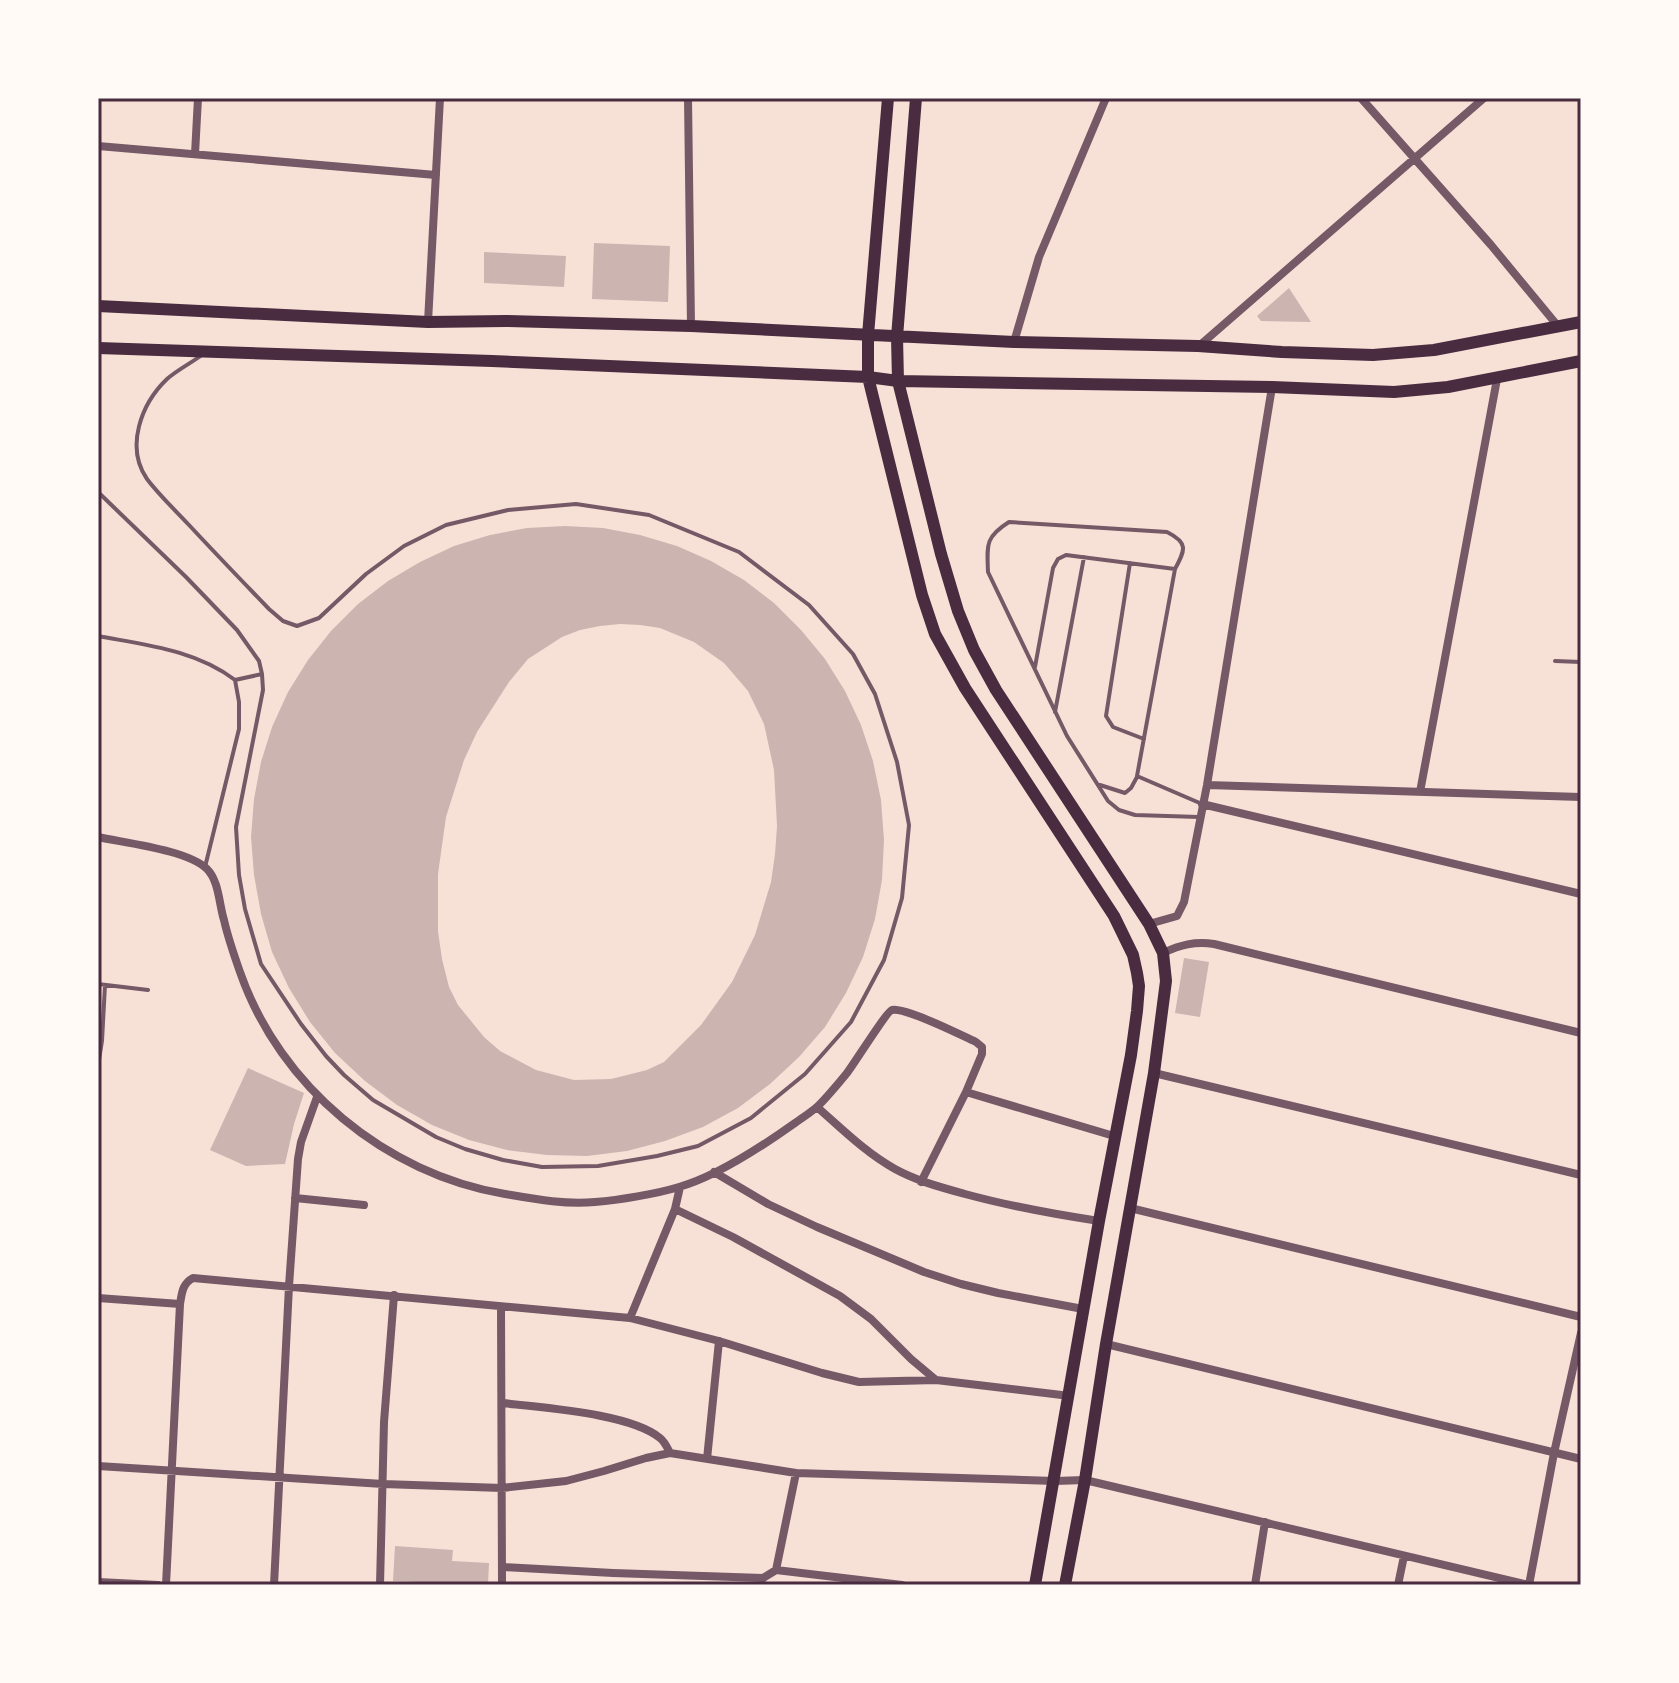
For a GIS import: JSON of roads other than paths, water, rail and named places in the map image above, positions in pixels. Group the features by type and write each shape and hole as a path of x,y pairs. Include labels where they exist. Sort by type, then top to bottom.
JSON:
{"main road":[{"path":"888,98 868,335 868,377 922,595 935,634 965,688 1114,916 1133,955 1139,986 1131,1055 1035,1585"},
{"path":"916,98 897,337 898,381 941,554 958,611 974,650 996,690 1149,924 1163,953 1166,981 1154,1073 1065,1585"},
{"path":"98,306 428,322 691,326 1014,342 1396,355 1581,322"},
{"path":"98,348 868,377 898,381 1394,392 1497,379 1581,361"}],"street":[{"path":"195,154 198,98"},
{"path":"428,322 440,98"},
{"path":"688,98 691,326"},
{"path":"1014,342 1039,257 1106,98"},
{"path":"1361,98 1557,325"},
{"path":"1198,346 1484,98"},
{"path":"98,146 436,175"},
{"path":"1420,792 1497,379"},
{"path":"1149,924 1175,917 1184,902 1207,785 1272,387"},
{"path":"1207,785 1581,797"},
{"path":"1202,804 1581,894"},
{"path":"98,837 192,858 205,867 213,877 241,977 270,1035 294,1071 317,1097 347,1122 407,1162 503,1194 570,1202 594,1203 680,1187 751,1152 817,1107 859,1057 888,1011 892,1010 909,1013 982,1047 966,1092 921,1182"},
{"path":"1163,953 1194,942 1214,944 1581,1033"},
{"path":"1154,1073 1581,1175"},
{"path":"966,1092 1114,1136"},
{"path":"274,1585 295,1198 301,1142 317,1097"},
{"path":"817,1107 873,1155 921,1182 997,1203 1099,1221"},
{"path":"714,1172 768,1204 924,1272 986,1290 1083,1309"},
{"path":"630,1318 675,1209 680,1187"},
{"path":"295,1198 364,1205"},
{"path":"1130,1208 1581,1317"},
{"path":"675,1209 840,1296 871,1319 936,1380"},
{"path":"166,1585 180,1304 185,1284 192,1279 630,1318 859,1382 936,1380 1070,1396"},
{"path":"380,1585 384,1422 394,1295"},
{"path":"98,1298 180,1304"},
{"path":"501,1307 502,1585"},
{"path":"98,1466 383,1484 502,1488 566,1481 670,1453 796,1473 1085,1480 1529,1585 1581,1333"},
{"path":"707,1459 719,1341"},
{"path":"1106,1344 1581,1459"},
{"path":"503,1403 619,1420 657,1435 670,1453"},
{"path":"503,1567 761,1582 776,1570 796,1473"},
{"path":"1255,1585 1265,1522"},
{"path":"1398,1585 1404,1556"},
{"path":"776,1570 821,1580 902,1585"},
{"path":"613,1573 613,1585"},
{"path":"98,1582 158,1585"}],"lane":[{"path":"98,492 237,630 259,661 263,690 236,827 245,909 261,964 301,1024 344,1075 373,1100 436,1137 465,1149 542,1167 598,1166 698,1146 751,1118 805,1074 851,1022 884,960 902,898 909,825 897,762 875,694 853,654 809,605 739,552 649,515 576,504 508,510 446,525 404,546 366,574 319,618 297,626 283,621 186,521 147,478 140,465 138,423 167,379 206,352"},
{"path":"1097,784 1125,793 1137,776 1175,569 1183,546 1179,538 1167,532 1009,522 995,531 987,546 988,572 1067,736 1097,784 1108,801 1119,810 1135,815 1199,817"},
{"path":"1034,667 1053,568 1058,559 1066,555 1175,569"},
{"path":"1055,712 1084,557"},
{"path":"1130,563 1106,716 1113,727 1144,739"},
{"path":"98,636 177,651 201,659 235,680 239,729 205,867"},
{"path":"1555,661 1581,662"},
{"path":"235,680 262,674"},
{"path":"1137,776 1202,804"},
{"path":"98,984 148,990"},
{"path":"98,1066 105,985"}]}
